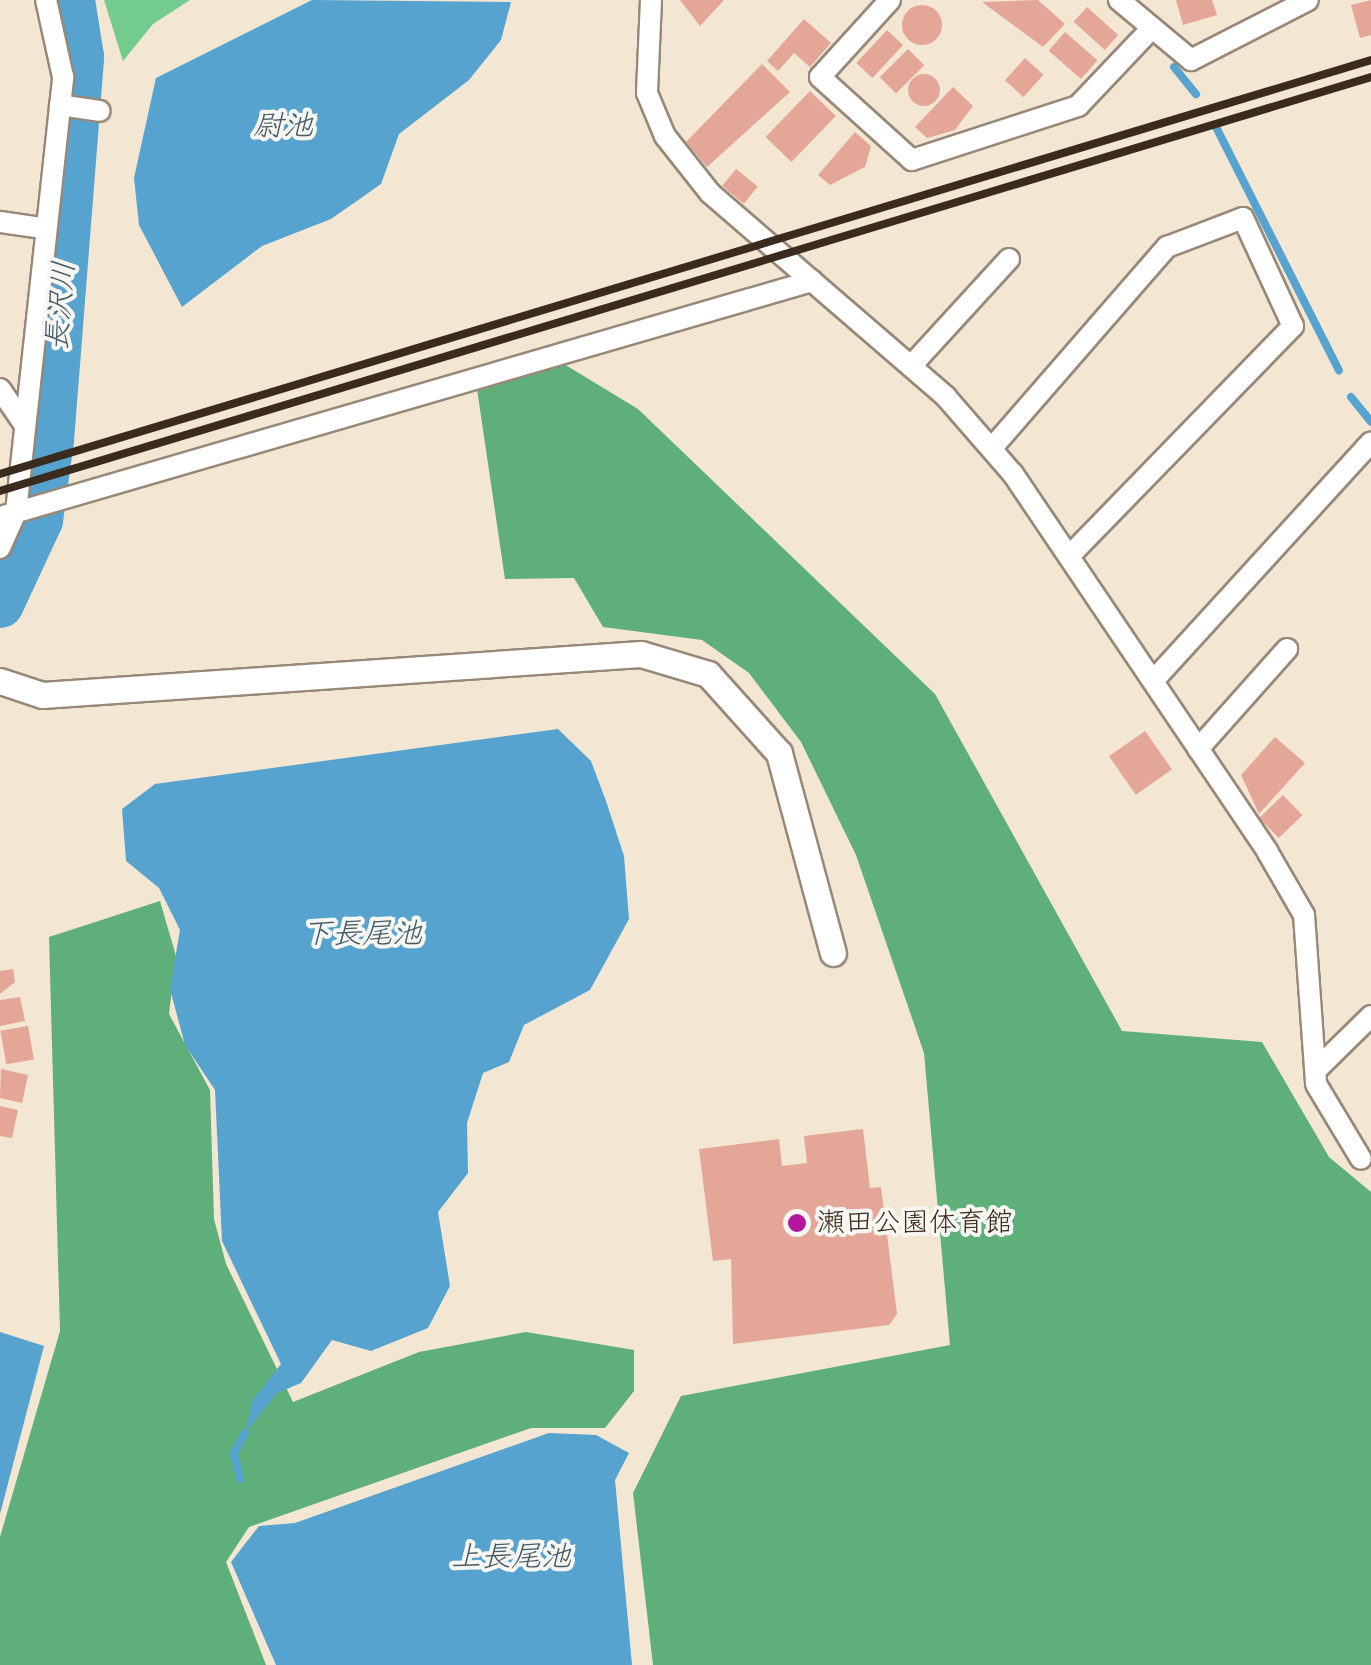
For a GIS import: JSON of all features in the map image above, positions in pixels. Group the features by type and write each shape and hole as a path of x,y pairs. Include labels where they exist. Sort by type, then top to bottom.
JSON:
{"street":[{"path":"0,548 24,424 42,228 61,105 46,0"},
{"path":"651,0 647,93 665,136 710,192 911,366 992,448 1154,682 1304,915 1316,1070 1361,1159"},
{"path":"890,0 820,78 912,160 1078,106 1152,28"},
{"path":"1119,0 1191,60 1308,0"},
{"path":"61,105 99,111"},
{"path":"992,448 1166,248 1243,218 1292,326 1069,556"},
{"path":"0,222 42,228"},
{"path":"911,366 1010,259"},
{"path":"8,514 812,281"},
{"path":"0,389 24,424"},
{"path":"1154,682 1369,449"},
{"path":"1198,749 1287,650"},
{"path":"0,681 42,695 642,654 708,674 779,753 833,953"},
{"path":"1316,1070 1371,1016"}],"green space":[{"path":"104,0 190,0 153,24 123,61"},
{"path":"559,361 638,409 935,694 1122,1031 1262,1042 1329,1157 1371,1192 1371,1665 653,1665 633,1493 681,1396 950,1345 924,1053 856,855 801,742 749,673 702,640 603,627 574,578 505,579 477,389"},
{"path":"160,901 176,956 169,1014 210,1090 214,1219 226,1264 293,1402 419,1352 526,1332 634,1350 634,1391 605,1428 531,1428 249,1527 226,1562 266,1665 0,1665 0,1537 60,1331 49,937"}],"water":[{"name":"尉池","path":"312,0 511,2 501,40 469,80 399,134 381,184 331,219 262,246 182,307 139,225 134,178 156,78"},
{"name":"下長尾池","path":"558,729 591,761 606,801 624,856 629,919 590,990 524,1025 509,1062 483,1073 467,1123 468,1173 438,1212 450,1286 428,1328 371,1351 332,1340 301,1383 277,1393 245,1433 253,1400 281,1364 222,1241 215,1090 185,1045 170,989 180,930 159,888 126,861 122,809 155,784"},
{"path":"0,1332 44,1346 0,1514"},
{"name":"上長尾池","path":"549,1433 596,1435 629,1453 615,1480 632,1665 276,1665 231,1562 259,1526 295,1523"}],"building":[{"path":"680,0 724,0 700,26"},
{"path":"1038,0 1065,24 1043,47 982,2"},
{"path":"1176,0 1212,0 1217,15 1183,25"},
{"path":"1371,0 1371,35 1360,38 1351,5"},
{"path":"922,5 936,11 942,25 936,39 922,45 908,39 902,25 908,11"},
{"path":"1087,7 1118,35 1105,50 1074,22"},
{"path":"804,19 831,43 810,67 794,53 778,71 767,61"},
{"path":"887,30 903,45 872,78 856,63"},
{"path":"1065,32 1097,60 1081,79 1049,51"},
{"path":"908,49 924,65 896,94 880,77"},
{"path":"1025,58 1044,75 1024,97 1005,80"},
{"path":"762,64 790,92 707,167 686,142"},
{"path":"924,74 936,78 940,90 936,102 924,106 912,102 908,90 912,78"},
{"path":"953,87 973,106 955,130 927,138 915,127"},
{"path":"810,91 836,116 791,162 766,137"},
{"path":"855,132 871,146 865,167 830,185 818,175"},
{"path":"736,169 758,187 744,204 722,186"},
{"path":"1145,731 1172,770 1136,795 1109,756"},
{"path":"1275,737 1305,763 1259,814 1241,775"},
{"path":"1283,795 1302,815 1279,838 1259,818"},
{"path":"13,969 15,982 0,994 0,971"},
{"path":"20,997 25,1021 0,1026 0,1000"},
{"path":"28,1026 34,1059 6,1064 0,1031"},
{"path":"1,1069 28,1075 22,1103 0,1098"},
{"path":"0,1106 18,1110 12,1138 0,1136"},
{"name":"瀬田公園体育館","path":"863,1129 870,1188 881,1187 897,1314 889,1325 733,1344 731,1259 713,1261 699,1149 779,1139 782,1166 807,1163 804,1136"}],"waterway":[{"name":"長沢川","path":"0,604 39,520 50,440 80,57 71,0"},
{"path":"1174,67 1196,94"},
{"path":"1215,125 1339,370"},
{"path":"1351,397 1371,422"},
{"path":"240,1479 234,1453 245,1433"}],"railway":[{"path":"0,474 1371,60"},
{"path":"0,491 1371,77"}],"place":[{"name":"瀬田公園体育館","path":"797,1223"}]}
